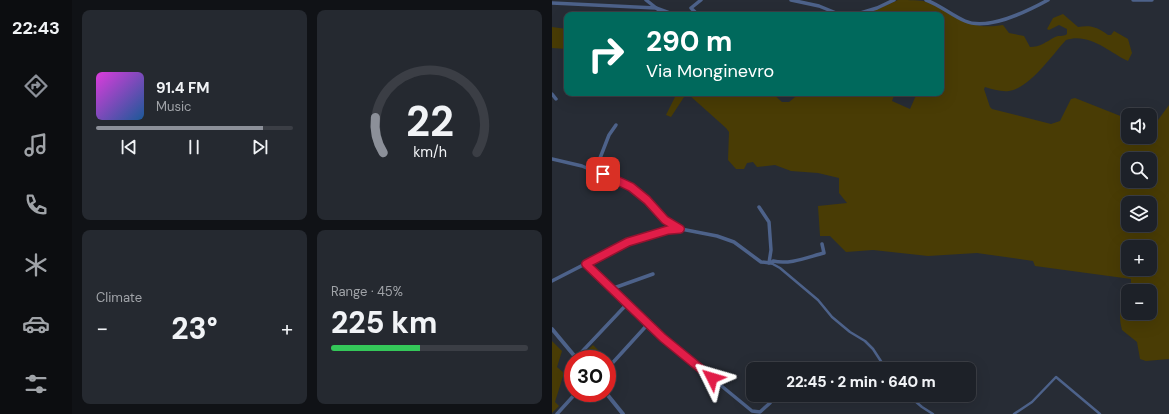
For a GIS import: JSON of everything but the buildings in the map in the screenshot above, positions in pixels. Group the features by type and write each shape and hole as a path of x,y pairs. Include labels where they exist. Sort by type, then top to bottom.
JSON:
{"street":[{"path":"646,0 661,12"},
{"path":"695,12 691,8 701,0"},
{"path":"791,0 819,6 834,12"},
{"path":"864,12 878,8 894,0"},
{"path":"926,0 966,21 976,23 1014,16 1048,0"},
{"path":"1133,0 1152,0"},
{"path":"552,3 656,8 667,12"},
{"path":"552,94 556,100"},
{"path":"595,171 609,135 616,125"},
{"path":"552,158 595,171 631,187 647,200 665,220 680,229"},
{"path":"759,207 769,222 771,250 770,263"},
{"path":"552,281 577,266 586,264 628,242 668,230 680,229 717,236 734,242 761,262 770,263 780,268 818,300 832,317 850,332 865,341 873,349 881,362"},
{"path":"770,263 773,261 792,262 824,253 822,244"},
{"path":"586,264 648,324 752,411 760,412 770,403"},
{"path":"611,289 653,274"},
{"path":"584,350 626,304"},
{"path":"616,359 648,324"},
{"path":"552,329 570,350"},
{"path":"1014,414 1032,402 1056,377 1100,414"},
{"path":"557,414 568,402"},
{"path":"613,402 623,414"},
{"path":"916,402 933,414"}],"shaded area":[{"path":"898,0 923,1 969,23 989,26 1003,25 1009,33 1024,36 1030,47 1040,45 1055,37 1067,34 1067,29 1059,25 1049,30 1047,29 1053,18 1063,14 1078,27 1094,27 1108,35 1111,35 1114,31 1128,39 1132,53 1128,61 1091,41 1074,38 1066,40 1033,78 1017,89 1006,91 985,87 984,89 992,109 1051,124 1060,121 1071,99 1075,98 1121,116 1121,144 1157,144 1157,121 1169,105 1169,359 1146,361 1140,359 1137,342 1122,330 1120,319 1121,307 1121,320 1157,320 1157,284 1131,284 1131,279 1035,266 1033,261 977,253 928,256 873,250 846,252 830,236 820,236 818,206 847,203 839,193 839,178 818,173 791,171 775,165 757,167 753,162 747,163 744,169 736,169 728,160 729,132 690,96 775,96 782,102 789,102 796,96 894,96 892,101 910,109 916,96 944,96 944,12 871,12"},
{"path":"552,27 564,29 564,49 552,48"},
{"path":"676,96 685,96 671,117 666,115"},
{"path":"552,341 562,351 557,367 564,373 555,402 559,406 552,413"},
{"path":"593,345 598,350 588,350"}],"route":[{"path":"603,174 631,187 647,200 665,220 680,229 668,230 628,242 586,264 663,338 712,378"}]}
